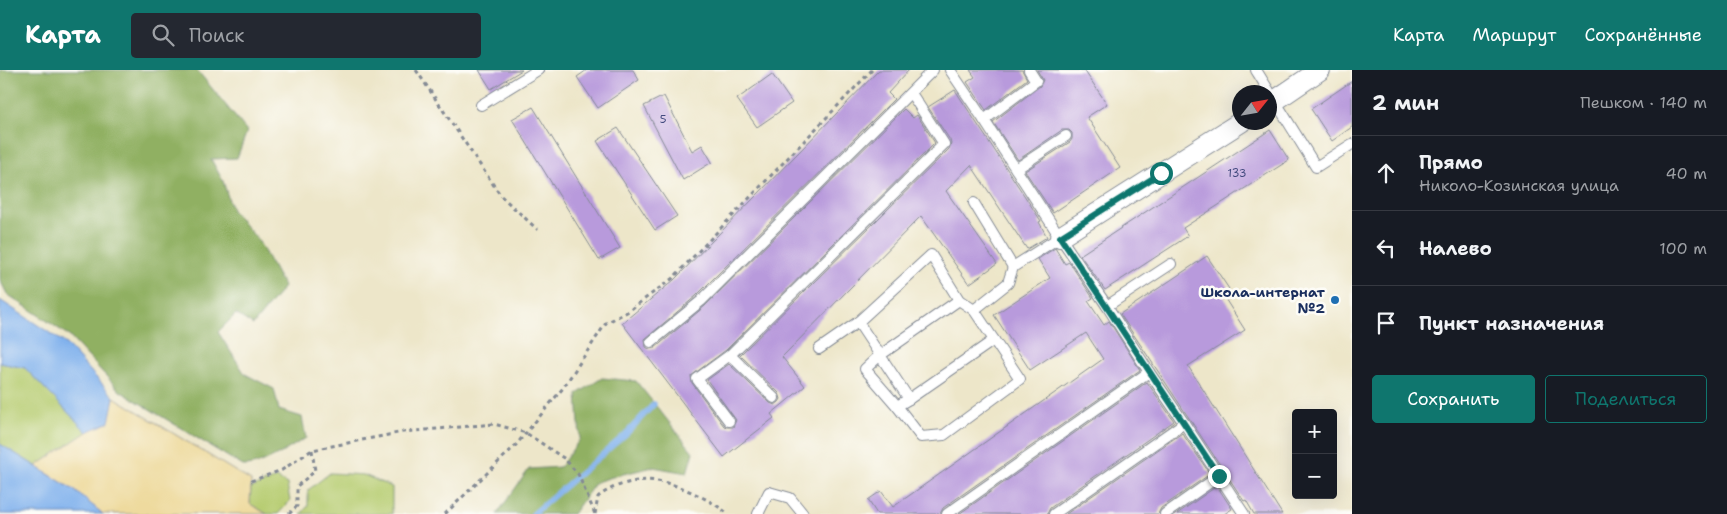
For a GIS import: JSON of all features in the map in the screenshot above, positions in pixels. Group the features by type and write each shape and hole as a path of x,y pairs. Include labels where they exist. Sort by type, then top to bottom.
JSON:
{"street":[{"path":"1277,99 1320,70"},
{"path":"1060,237 1232,128"}],"lane":[{"path":"481,105 538,70"},
{"path":"651,342 701,300 933,70"},
{"path":"950,70 1244,514"},
{"path":"984,120 1036,81 1029,70"},
{"path":"1256,70 1264,85"},
{"path":"729,420 697,379 730,355 944,144 911,93"},
{"path":"1277,109 1316,167 1352,144"},
{"path":"1016,169 1066,136"},
{"path":"974,203 1013,267"},
{"path":"974,310 1008,283 1013,267 1060,237"},
{"path":"818,349 858,322 931,255 959,300 974,310 1020,379 944,435 921,437 866,369 880,356 959,300"},
{"path":"1107,306 1171,264"},
{"path":"858,322 909,399"},
{"path":"896,406 994,340"},
{"path":"730,355 774,398"},
{"path":"948,514 1149,372"},
{"path":"1054,514 1184,423"},
{"path":"1164,514 1219,476"},
{"path":"758,514 769,492 790,498 803,514"}],"path":[{"path":"416,70 501,196 538,230"},
{"path":"445,514 526,433 563,388 606,323 627,312 673,278 872,70"},
{"path":"251,481 282,470 312,450 403,432 494,424 526,433 564,459 578,474 595,514"},
{"path":"290,514 297,506 296,486 314,471 312,450"},
{"path":"595,514 598,497 607,490 628,482 656,480 682,489 719,506 728,514"}],"green space":[{"path":"0,70 197,70 247,131 237,158 211,159 223,181 232,210 258,240 284,287 253,325 236,314 218,332 245,374 274,389 279,410 302,417 306,438 268,460 243,466 120,391 68,335 7,294 0,280"},
{"path":"0,363 25,368 87,432 36,466 0,444"},
{"path":"602,378 636,381 693,452 687,473 653,467 596,482 573,514 497,514 529,469 560,467 580,439 577,394"},
{"path":"330,473 364,475 392,487 392,514 301,514 308,506 308,490"},
{"path":"276,478 287,484 290,501 278,514 267,514 250,504 251,488"}],"sand":[{"path":"114,397 251,481 250,504 267,514 103,514 74,490 36,466 87,432 108,422"}],"water":[{"path":"0,300 65,343 114,397 109,422 87,432 25,368 0,363"},
{"path":"0,444 74,490 103,514 0,514"}],"building":[{"path":"479,70 522,70 491,89"},
{"path":"587,70 633,70 639,80 598,108 577,77"},
{"path":"879,70 909,70 888,93 894,99 696,296 645,339 646,347 649,349 655,348 705,306 904,109 913,118 917,115 935,143 726,350 691,376 692,383 724,426 733,427 736,420 707,380 729,364 770,403 775,405 779,402 781,399 779,393 740,355 949,149 950,140 928,107 955,90 1041,221 1039,222 1047,237 1027,249 971,165 946,191 997,264 969,284 921,216 782,357 805,386 771,414 774,418 724,457 622,323 674,280"},
{"path":"970,70 1022,70 1027,79 986,110 967,82 975,77"},
{"path":"1037,70 1084,70 1107,104 1087,117 1120,168 1053,213 1025,171 1070,142 1072,133 1069,130 1062,130 1018,160 993,122 1040,86 1043,80"},
{"path":"772,74 792,103 757,127 737,99"},
{"path":"1352,81 1352,127 1332,141 1311,109"},
{"path":"664,96 692,151 702,145 712,162 683,180 644,106"},
{"path":"533,107 620,248 599,260 512,119"},
{"path":"618,128 677,216 655,230 597,141"},
{"path":"1270,130 1289,160 1183,228 1188,236 1105,290 1080,255"},
{"path":"1055,248 1065,264 1069,262 1093,298 1088,301 1104,325 1109,321 1140,370 943,508 940,514 877,514 868,500 881,491 893,507 1103,359 1086,333 1030,370 994,315 1050,278 1038,259"},
{"path":"1207,256 1229,289 1222,294 1245,330 1188,366 1282,514 1254,514 1120,314"},
{"path":"1147,382 1174,421 1050,508 1047,514 959,514"},
{"path":"1182,433 1210,474 1161,508 1158,514 1066,514"},
{"path":"1217,486 1232,509 1224,514 1177,514"}],"waterway":[{"path":"533,514 626,434 654,404"}],"place":[{"name":"Школа-интернат №2","path":"1335,300"}],"route":[{"path":"1161,173 1060,237 1219,476"}]}
